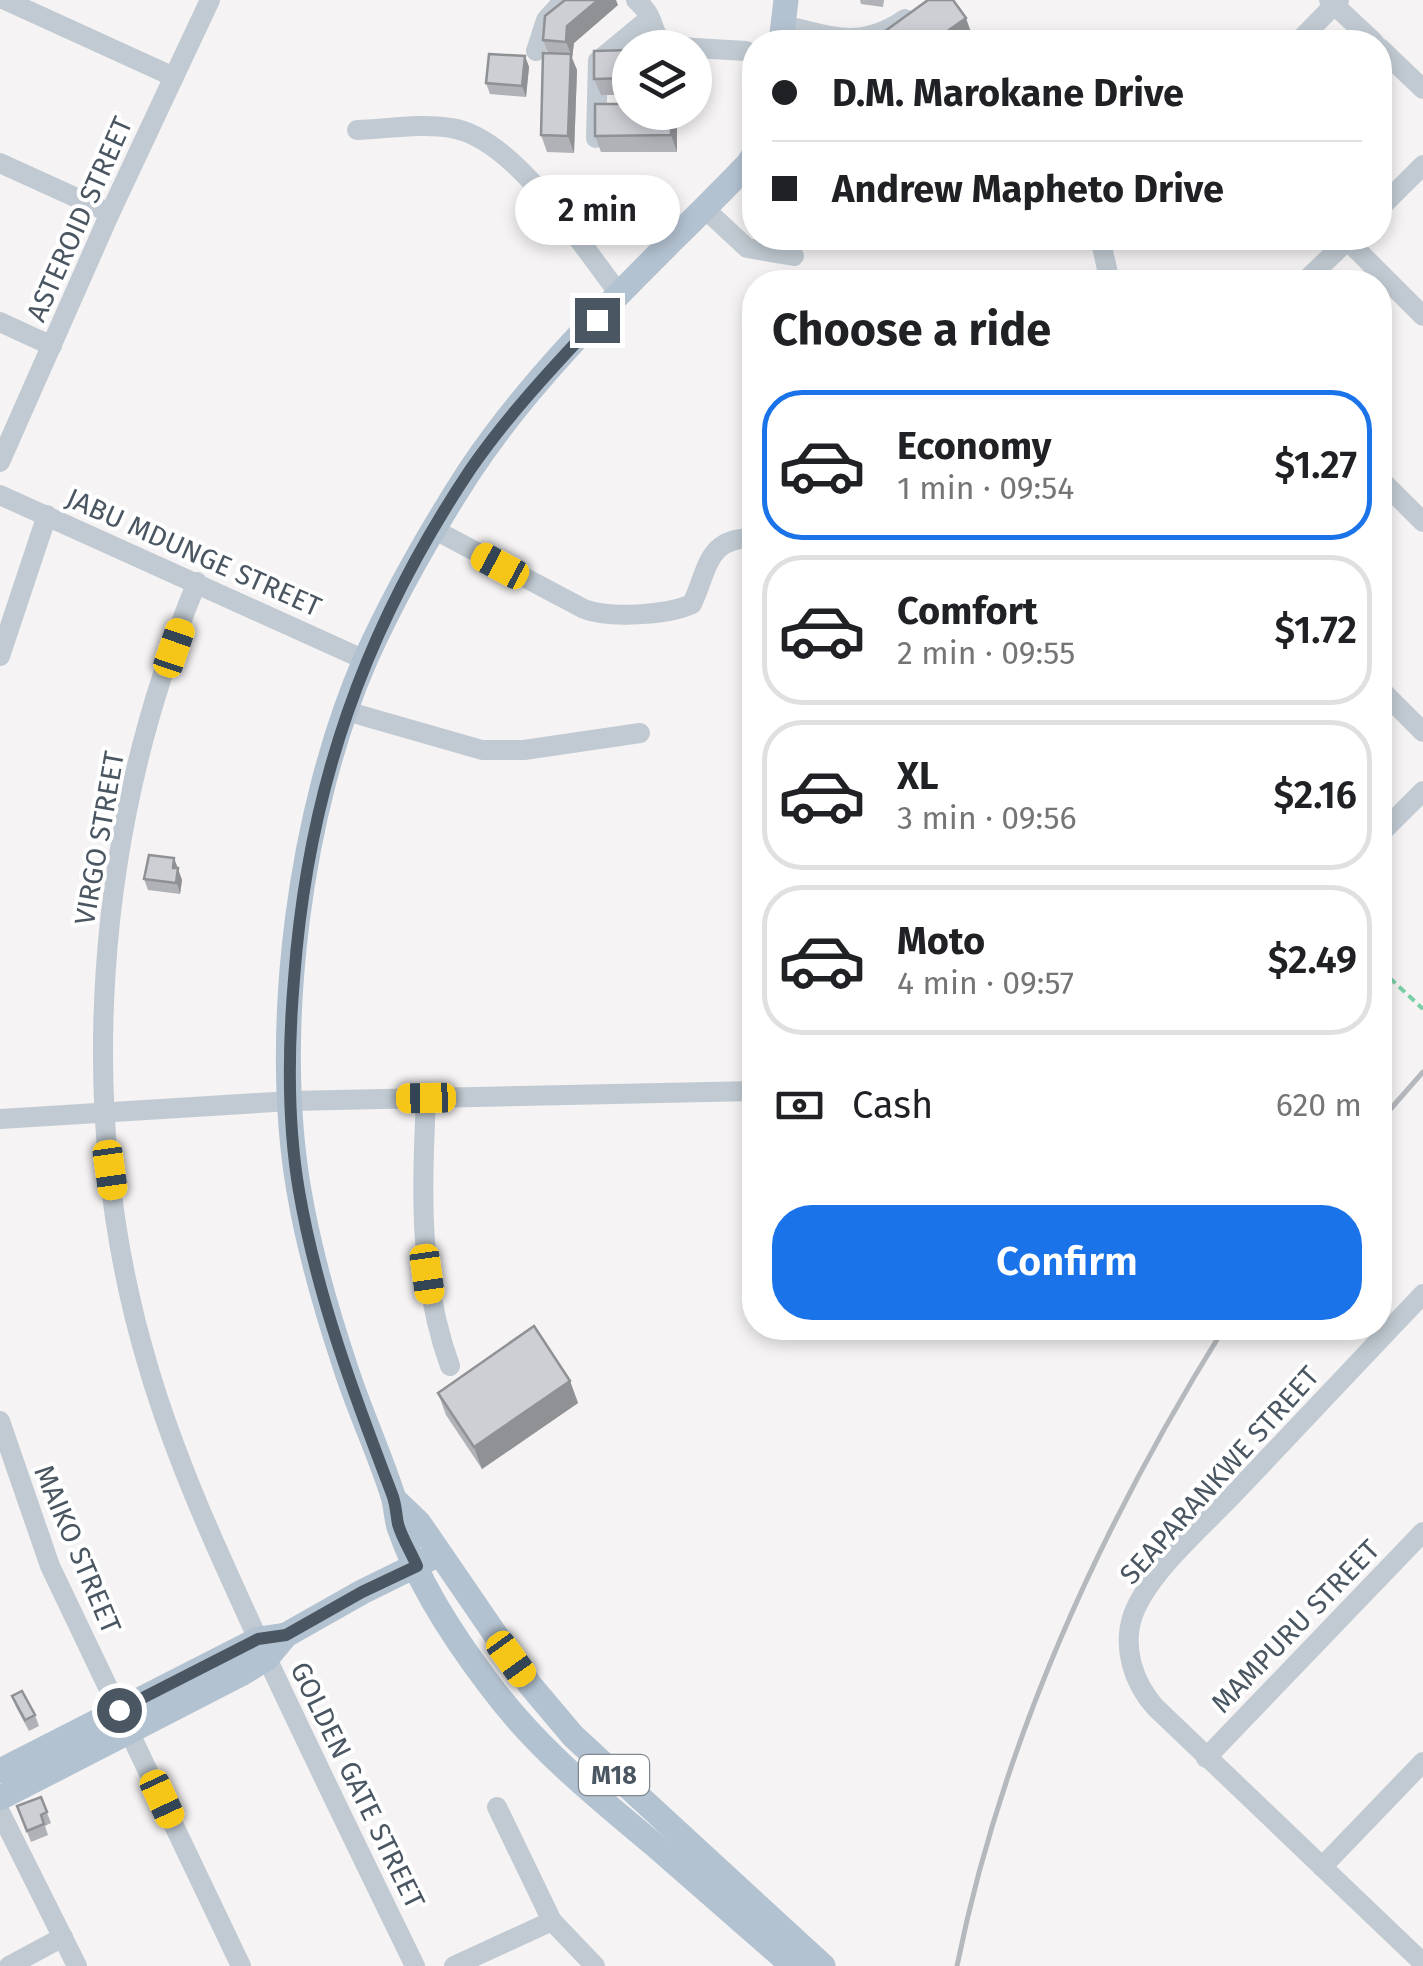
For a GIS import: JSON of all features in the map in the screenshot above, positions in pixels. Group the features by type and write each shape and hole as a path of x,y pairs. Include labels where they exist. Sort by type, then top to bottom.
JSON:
{"main road":[{"path":"0,1798 124,1721 428,1560 418,1522 395,1500 365,1428 327,1314 299,1190 290,1101 290,1028 299,905 318,810 365,660 471,469 529,393 742,168"},
{"name":"M18","path":"428,1560 446,1621 489,1684 542,1747 793,1966"},
{"name":"M18","path":"428,1560 574,1736 823,1966"},
{"path":"0,1771 124,1721"}],"street":[{"path":"5,0 174,77"},
{"name":"ASTEROID STREET","path":"0,462 210,0"},
{"path":"536,51 546,20 564,0"},
{"path":"636,0 654,30"},
{"path":"890,30 930,2"},
{"path":"1309,30 1334,2 1362,30"},
{"path":"596,138 598,61 650,18"},
{"path":"784,23 817,30"},
{"path":"712,49 742,51"},
{"path":"1392,59 1423,89"},
{"path":"357,130 451,128 489,143 519,168 620,295"},
{"path":"0,163 110,213"},
{"path":"1392,196 1423,165"},
{"path":"705,209 742,243"},
{"path":"759,250 794,256"},
{"path":"1316,270 1337,250"},
{"path":"1359,250 1378,270"},
{"path":"1392,284 1423,316"},
{"path":"0,322 52,346"},
{"path":"1392,491 1423,522"},
{"name":"JABU MDUNGE STREET","path":"0,494 365,660"},
{"path":"0,656 47,515"},
{"path":"434,530 584,609 607,615 678,610 692,604 706,566 719,546 734,537 742,537"},
{"name":"VIRGO STREET","path":"104,1112 107,952 120,850 144,741 197,582"},
{"path":"1392,701 1423,732"},
{"path":"346,711 482,750 508,752 640,733"},
{"path":"1392,822 1423,790"},
{"path":"0,1119 290,1101 742,1091"},
{"path":"426,1098 424,1250 434,1315 450,1366"},
{"name":"GOLDEN GATE STREET","path":"104,1112 126,1281 148,1368 198,1506 415,1966"},
{"name":"SEAPARANKWE STREET","path":"1392,1327 1423,1294"},
{"name":"SEAPARANKWE STREET","path":"1379,1340 1176,1555 1138,1602 1129,1640 1130,1656 1139,1685 1155,1707 1423,1963"},
{"name":"MAIKO STREET","path":"0,1421 50,1566 242,1966"},
{"name":"MAMPURU STREET","path":"1206,1758 1423,1532"},
{"path":"1322,1867 1423,1762"},
{"path":"497,1807 552,1920 596,1966"},
{"path":"0,1812 76,1966"},
{"path":"454,1966 552,1920"},
{"path":"9,1966 62,1937"}],"path":[{"path":"1392,980 1423,1009"}],"building":[{"path":"565,0 598,0 567,26 566,42 543,40 545,16"},
{"path":"928,0 953,0 966,18 949,30 887,30"},
{"path":"612,50 612,78 594,79 594,51"},
{"path":"543,53 571,54 568,136 541,135"},
{"path":"489,54 525,56 522,86 486,83"},
{"path":"595,104 612,104 612,130 671,130 671,135 595,136"},
{"path":"149,855 174,858 173,868 178,868 176,883 144,879"},
{"path":"534,1326 570,1381 474,1447 438,1393"},
{"path":"22,1691 35,1715 25,1720 12,1696"},
{"path":"41,1797 47,1812 41,1815 44,1824 27,1831 17,1806"}],"railway":[{"path":"1392,1107 1423,1072"},
{"path":"957,1966 1001,1798 1062,1635 1137,1478 1217,1340"}],"route":[{"path":"119,1710 258,1639 286,1635 417,1566 401,1531 395,1500 365,1428 327,1314 299,1190 290,1101 290,1028 299,905 338,734 365,660 394,602 471,469 529,393 597,320"}]}
